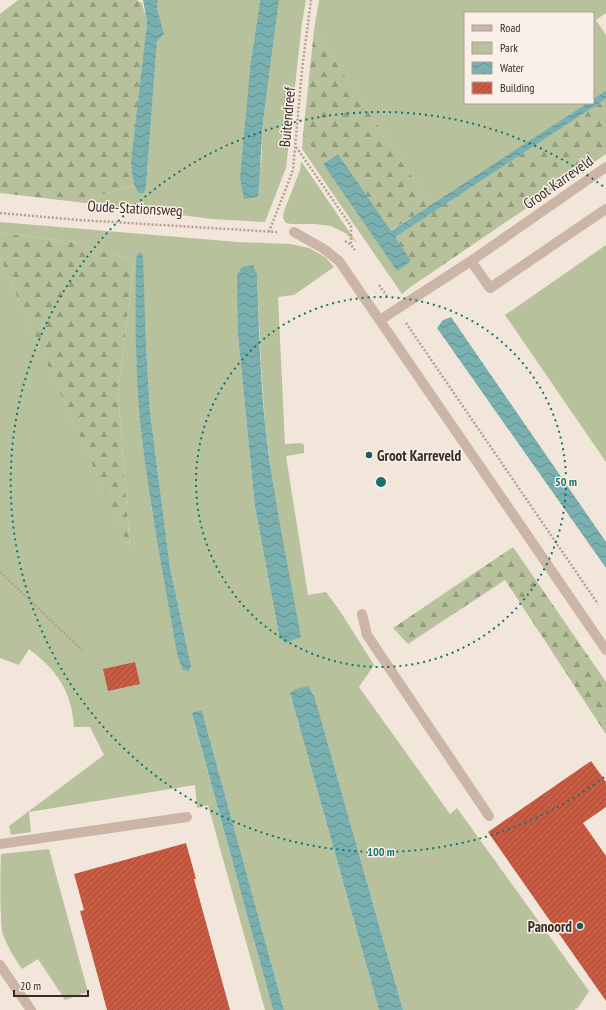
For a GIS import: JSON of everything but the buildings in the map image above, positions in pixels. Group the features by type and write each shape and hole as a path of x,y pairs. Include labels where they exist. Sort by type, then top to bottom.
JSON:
{"street":[{"name":"Groot Karreveld","path":"380,320 471,261 606,167"},
{"path":"471,261 490,288 606,209"},
{"path":"294,232 324,249 339,261 606,650"},
{"path":"362,614 367,635 489,816"},
{"path":"0,844 187,817"},
{"path":"0,965 31,1010"}],"path":[{"name":"Buitendreef","path":"269,232 293,170 302,70 311,0"},
{"path":"296,147 351,226 351,245"},
{"name":"Oude-Stationsweg","path":"0,213 79,220 269,232"},
{"path":"0,572 82,650"}],"green space":[{"path":"18,0 137,0 142,3 147,22 132,163 134,185 77,202 0,193 0,14"},
{"path":"158,0 260,0 251,60 261,169 263,122 279,0 306,0 302,23 286,168 265,222 212,219 77,202 134,185 138,193 144,192 146,186 157,40 163,34 157,8"},
{"path":"319,0 606,0 606,13 596,20 606,35 606,90 594,98 594,12 464,12 464,104 585,104 431,205 314,30"},
{"path":"314,30 431,205 390,231 338,154 323,164 303,135"},
{"path":"606,99 606,154 409,288 397,271 410,261 394,237"},
{"path":"303,135 409,288 402,294 302,149"},
{"path":"301,161 357,243 345,233 331,226 286,223 283,218 284,211 300,170"},
{"path":"0,222 238,242 290,244 309,248 325,257 334,267 294,295 278,297 285,444 301,443 304,445 304,453 286,456 308,595 326,592 340,611 374,665 359,687 450,814 457,808 589,991 578,1008 574,1010 403,1010 315,698 290,693 379,1010 284,1010 202,711 193,712 192,715 273,1010 265,1010 208,805 197,808 195,785 29,812 31,832 11,835 9,826 104,755 90,727 74,727 73,714 66,692 48,665 29,649 19,665 0,658 0,258 130,548 118,392 134,261 75,242 0,233","holes":["138,253 142,253 150,412 170,567 191,666 152,511 142,438 136,356 136,257","252,265 257,276 265,424 273,484 279,635 255,507 238,336 238,275"]},
{"path":"0,233 75,242 134,261 118,392 130,549 0,258"},
{"path":"606,245 606,462 505,315"},
{"path":"513,547 606,682 606,734 505,580 408,644 393,628"},
{"path":"49,849 88,992 65,1000 38,959 22,969 8,946 2,931 0,893 1,854"}],"water":[{"path":"143,0 158,0 157,8 164,34 157,41 146,187 144,193 138,193 134,185 131,163 147,22"},
{"path":"260,0 279,0 263,122 258,197 244,199 240,178 251,60"},
{"path":"606,90 606,99 395,237 411,261 397,271 323,164 338,154 391,231 585,104 594,104 594,98"},
{"path":"138,253 142,253 143,257 150,412 170,567 191,666 189,671 183,670 178,658 154,522 142,439 136,348 136,257"},
{"path":"253,265 257,275 262,387 268,451 301,637 285,643 279,635 255,507 238,336 237,275 242,267"},
{"path":"451,317 606,542 606,568 437,328 443,320"},
{"path":"308,686 315,698 403,1010 379,1010 290,693 296,689"},
{"path":"202,711 284,1010 273,1010 192,714 193,712"}],"place":[{"name":"Groot Karreveld","path":"369,455"},
{"name":"Panoord","path":"580,926"}]}
